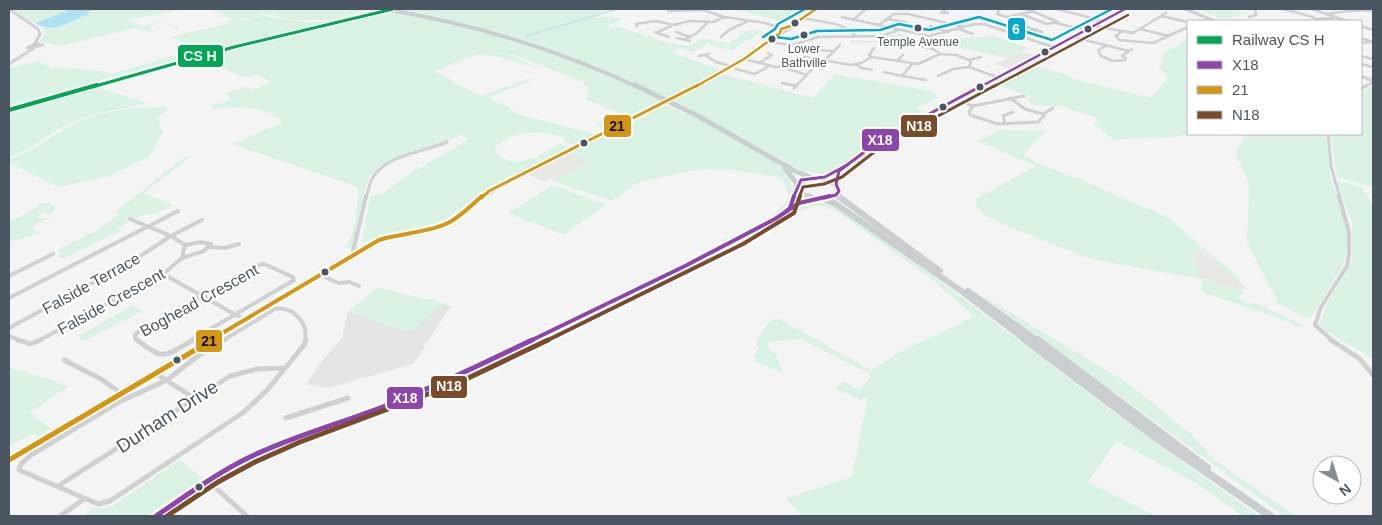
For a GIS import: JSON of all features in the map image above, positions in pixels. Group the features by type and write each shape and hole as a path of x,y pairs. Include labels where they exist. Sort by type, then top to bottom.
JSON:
{"main road":[{"path":"9,9 38,29 40,34 34,46 9,64"},
{"path":"385,9 471,25 581,62 689,111 812,178"},
{"path":"9,460 379,240 397,234 435,228 450,222 489,191 672,99 744,59 816,9"},
{"path":"790,208 797,187 803,180 822,178 839,171 879,141 1125,9"},
{"path":"1184,9 1212,20"},
{"path":"778,161 790,173 803,195 836,204 960,290 1151,434 1272,516"},
{"path":"156,516 208,481 252,456 278,444 380,408 440,384 685,266 775,218 798,203 836,195 839,191 836,184 839,171"},
{"path":"822,178 836,184"},
{"path":"836,195 1033,337 1156,431 1272,516"}],"street":[{"path":"853,20 866,9"},
{"path":"1000,9 997,14 1007,17 1034,11"},
{"path":"1027,9 1057,20 1058,22 1056,23"},
{"path":"1057,9 1103,21"},
{"path":"1068,12 1075,9"},
{"path":"1249,17 1256,15 1256,9"},
{"path":"1283,9 1317,20 1336,17"},
{"path":"1312,9 1344,20"},
{"path":"1348,9 1358,11"},
{"path":"1326,14 1362,9 1370,10"},
{"path":"671,16 669,11 703,10 724,17 770,25 782,31 793,27"},
{"path":"896,10 900,14"},
{"path":"1094,26 1133,33 1166,13"},
{"path":"879,25 887,18 900,14 914,15 964,27"},
{"path":"1022,14 1041,23 1056,23 1085,30"},
{"path":"1161,16 1187,22"},
{"path":"669,37 656,32 689,21 707,22 724,17"},
{"path":"842,17 929,36 984,24 1053,47"},
{"path":"1007,17 1009,21 1042,32"},
{"path":"802,18 846,27 853,31 855,36"},
{"path":"887,18 906,22"},
{"path":"635,25 656,21 671,26"},
{"path":"721,37 729,30 748,21"},
{"path":"685,39 697,33 707,22"},
{"path":"930,26 948,32"},
{"path":"1121,32 1116,37 1129,42 1158,42 1187,28"},
{"path":"959,29 973,34"},
{"path":"1140,29 1170,36"},
{"path":"768,42 792,45 824,36 881,36 899,30"},
{"path":"1017,36 1038,30"},
{"path":"676,32 690,37"},
{"path":"1074,37 1106,46 1130,50 1123,54 1122,56 1126,58 1125,60 1113,61 1101,56 1098,50 1106,46"},
{"path":"678,38 690,41"},
{"path":"906,42 911,45 933,49 940,53 969,60 981,57"},
{"path":"825,60 839,46 844,48"},
{"path":"816,50 820,48 834,51"},
{"path":"872,57 869,56 874,49 879,51"},
{"path":"856,64 872,57 922,64 933,55 940,53"},
{"path":"699,56 709,54"},
{"path":"768,54 777,56"},
{"path":"897,61 902,54 908,54"},
{"path":"705,55 716,62 731,66"},
{"path":"759,63 772,55"},
{"path":"782,67 805,57 856,64 872,70"},
{"path":"744,59 782,67 806,75"},
{"path":"969,60 971,62 969,67"},
{"path":"902,76 912,64"},
{"path":"778,84 781,82 795,87 816,65"},
{"path":"736,69 755,74 770,66"},
{"path":"939,74 969,67 997,77"},
{"path":"884,72 926,80"},
{"path":"1362,88 1373,82"},
{"path":"963,102 972,96"},
{"path":"955,100 973,106 1024,96"},
{"path":"1010,98 1025,109 1043,114"},
{"path":"973,106 969,112 970,115 990,122 1005,123 1038,122 1044,116 1043,114 1053,108"},
{"path":"1005,123 1003,116 1013,112"},
{"path":"1328,135 1332,174 1348,222 1349,259 1321,306 1315,325 1326,335 1353,352 1365,363 1373,375"},
{"path":"352,256 359,236 361,216 374,173 388,164 447,142"},
{"path":"9,298 178,211"},
{"path":"130,219 185,244 209,242 211,244 210,247"},
{"path":"171,236 202,220"},
{"name":"Falside Terrace","path":"9,328 131,262 171,236"},
{"name":"Falside Crescent","path":"9,336 30,344 42,339 163,274 182,258 185,244"},
{"path":"182,258 204,251 210,247 225,248 239,244"},
{"path":"9,276 53,254"},
{"name":"Boghead Crescent","path":"264,264 268,264 293,276 294,280 236,315 163,355 156,354 135,338 135,335 201,296 256,266 264,264"},
{"path":"163,274 245,320"},
{"path":"320,275 339,284 349,282 359,286"},
{"path":"280,308 295,314 307,326 307,338 304,345 285,368 268,389 244,412 110,501 98,504 19,470 21,464 31,455 119,402 167,380 199,355 275,309 280,308"},
{"path":"64,360 101,379 120,393"},
{"name":"Durham Drive","path":"58,486 230,376 260,367 285,368"},
{"path":"155,373 194,398"},
{"path":"286,418 348,398"},
{"path":"208,481 247,516"},
{"path":"60,516 84,499"}],"shaded area":[{"path":"1021,52 1034,55 1008,68 994,64"},
{"path":"570,152 588,162 554,181 549,180 546,182 525,173"},
{"path":"1196,249 1210,256 1246,288 1242,290 1202,279 1193,256"},
{"path":"380,288 451,306 413,364 328,388 307,384 318,366 342,338 348,311"}],"green space":[{"path":"13,9 72,9 32,23"},
{"path":"97,9 384,10 366,10 336,19 321,20 294,20 268,14 212,26 233,20 213,10 181,10 126,20 143,26 160,22 180,27 177,28 162,23 149,26 153,29 152,31 146,32 135,28 61,46 40,42 45,33 43,28 64,25 84,17 87,11"},
{"path":"396,9 617,9 590,18 609,17 623,19 608,26 609,28 616,26 665,42 689,46 706,39 728,43 744,32 762,31 731,51 708,44 692,52 680,48 670,52 721,70 669,99 603,69 536,44 467,23"},
{"path":"735,9 776,11 798,9 780,21"},
{"path":"1196,9 1233,9 1244,14 1224,19"},
{"path":"390,11 426,17 530,46 564,58 664,101 606,129 595,125 622,114 586,99 590,90 584,82 517,56 485,49 516,57 540,69 499,57 479,54 434,71 480,96 533,77 528,82 493,95 490,99 509,107 517,114 595,134 574,144 563,141 566,138 558,135 538,133 528,133 508,138 500,142 494,149 501,157 509,161 526,160 559,144 566,146 567,149 503,180 448,218 435,224 362,242 370,196 382,194 409,174 469,139 462,135 385,164 372,173 368,181 360,209 354,248 343,248 348,243 355,221 359,191 356,186 232,144 283,122 268,113 251,108 215,109 209,106 231,100 227,93 246,87 252,90 271,82 258,75 243,77 215,65 223,63 218,60 208,62 201,58"},
{"path":"357,15 196,54 193,54 198,47 169,37 263,16 305,22 328,21"},
{"path":"898,34 905,36 898,41 901,42 896,47 879,46 877,43 851,43 850,40 876,41 878,40 877,37"},
{"path":"995,36 1028,48 1007,58 927,41"},
{"path":"1187,40 1187,134 1115,141 1095,125 1097,118 1062,106 1033,105 1026,98 1031,96 992,83 1028,63 1073,79 1152,98 1168,78 1159,66 1164,53"},
{"path":"176,55 188,56 9,105 9,68 38,61 53,69 104,71 111,74"},
{"path":"719,73 813,98 834,74 932,91 939,98 919,107 918,110 925,113 879,138 834,172 820,174 801,170 673,100"},
{"path":"1373,85 1373,187 1337,177 1330,135 1362,135 1362,91"},
{"path":"96,87 147,103 80,119 9,157 9,112"},
{"path":"664,105 693,117 751,146 781,167 789,177 792,188 789,207 745,232 722,242 720,241 767,219 783,205 789,197 783,180 779,177 732,170 701,169 639,182 612,201 554,181 587,162 570,152"},
{"path":"167,108 166,111 156,119 161,122 159,126 163,131 150,156 110,176 58,187 12,164 9,166 9,159 26,152 65,128 84,119 117,111"},
{"path":"1000,130 1046,131 1023,155 1042,165 1167,217 1237,276 1241,282 1229,275 1209,255 1196,249 1193,256 1202,279 1100,261 1080,255 984,215 977,207 976,199 1035,166 977,141"},
{"path":"1245,135 1325,135 1331,179 1347,222 1347,247 1344,264 1310,319 1276,303 1278,302 1247,243 1249,191 1247,178 1236,156 1236,151"},
{"path":"186,156 191,156 144,193 173,205 154,214 150,213 126,221 129,223 116,229 120,231 64,259 56,256 61,253 55,251 98,230 115,217 121,216 114,213"},
{"path":"1337,181 1362,187 1373,205 1373,359 1319,326 1328,302 1352,262 1352,223"},
{"path":"552,185 606,205 564,235 508,213"},
{"path":"40,203 49,203 56,208 51,213 42,213 38,218 53,218 36,223 33,226 33,229 40,233 9,242 9,223"},
{"path":"824,203 835,206 894,246 1112,411 1258,516 1243,516 1196,483 1116,441 1088,482 1155,516 802,516 786,499 852,476 868,396 861,400 835,388 842,381 860,390 870,377 868,373 799,339 769,342 767,346 776,355 783,373 755,362 754,355 759,348 756,344 766,326 775,318 781,320 871,370 908,347 933,337 974,316 930,278 835,210 816,205 795,213 791,212 802,205"},
{"path":"1202,279 1242,290 1243,293 1238,297 1242,300 1258,304 1307,327 1300,327 1206,293 1201,289"},
{"path":"380,288 448,305 434,311 414,329 404,331 348,311"},
{"path":"986,299 1129,384 1192,435 1215,460 1296,516 1284,516"},
{"path":"133,305 143,311 84,341 78,336"},
{"path":"9,367 69,386 29,413 52,429 39,436 31,434 9,446"},
{"path":"180,460 203,478 146,516 83,516 92,508 100,509 112,506"}],"water":[{"path":"71,9 97,9 86,12 90,14 56,27 42,27 35,23"}],"waterway":[{"path":"526,36 618,9"}],"transit line":[{"path":"9,110 234,47 393,9"},
{"name":"6","path":"763,37 775,29 778,24 805,9"},
{"name":"21","path":"9,460 379,240 397,234 435,228 450,222 489,191 693,88 744,59 780,33 781,29 791,26 816,9"},
{"name":"6","path":"768,36 791,39 817,31 880,30 899,24 929,30 979,17 1052,40 1112,9"},
{"name":"X18","path":"156,516 208,481 252,456 307,433 380,408 440,384 685,266 775,219 799,203 836,195 839,191 836,184 839,171 879,141 1125,9"},
{"name":"N18","path":"167,516 218,482 255,462 300,442 460,382 743,244 794,213 803,187 824,184 842,177 882,146 1128,15"},
{"name":"X18","path":"785,212 790,208 801,180 825,177 847,165"}],"place":[{"name":"Temple Avenue","path":"918,28"},
{"name":"Lower Bathville","path":"804,35"}]}
